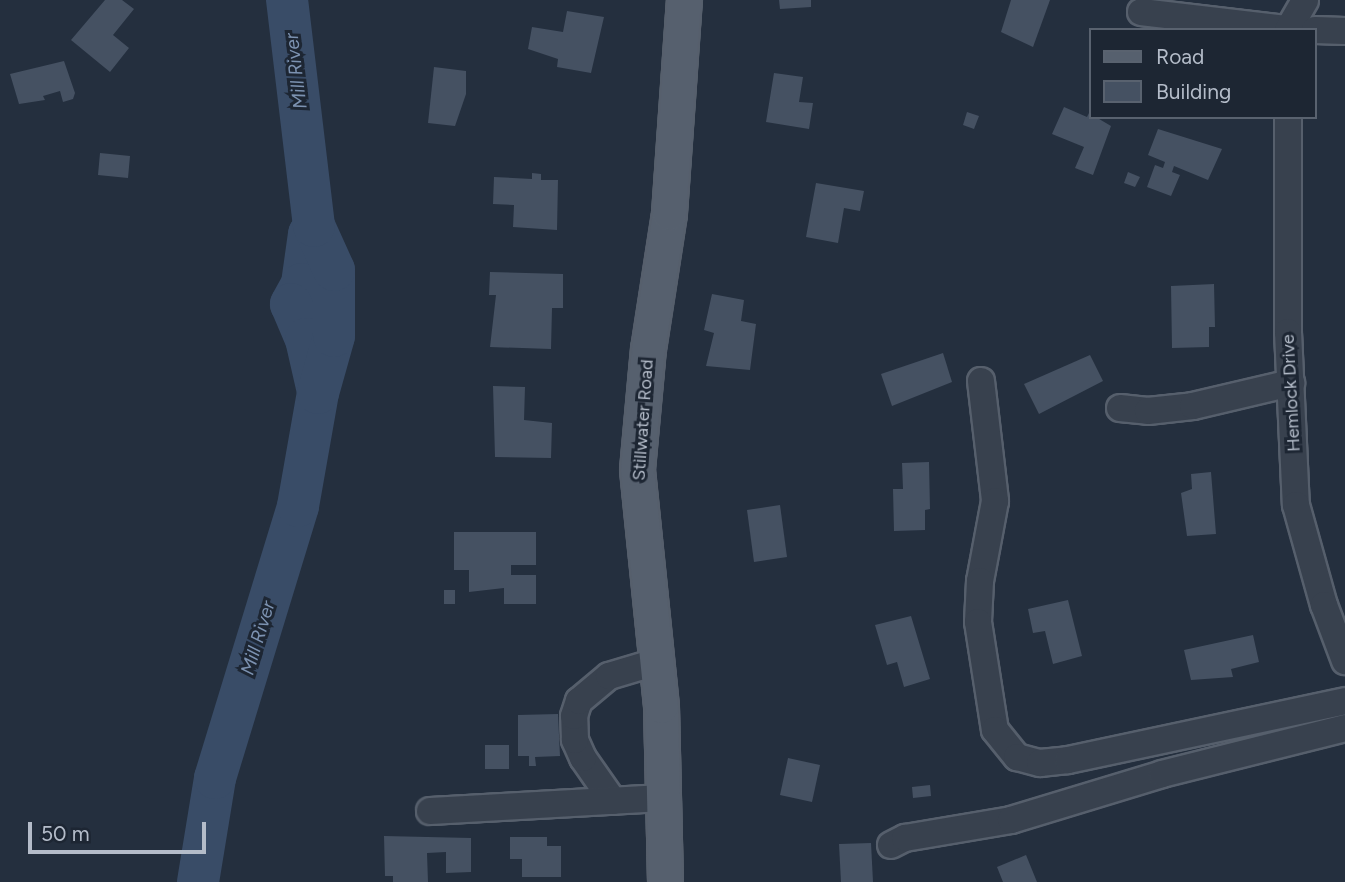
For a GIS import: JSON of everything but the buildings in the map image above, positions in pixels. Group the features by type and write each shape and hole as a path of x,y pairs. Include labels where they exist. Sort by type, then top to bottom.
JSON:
{"main road":[{"name":"Stillwater Road","path":"665,882 656,662 637,469 648,349 669,213 684,0"}],"street":[{"path":"1289,28 1306,0"},
{"path":"1141,12 1272,28"},
{"path":"1317,30 1345,31"},
{"name":"Hemlock Drive","path":"1288,119 1291,383 1296,505 1324,605 1345,661"},
{"path":"981,381 995,501 979,581 978,622 995,730 1017,757 1040,762 1068,760 1345,701"},
{"path":"1120,408 1193,406 1291,383"},
{"path":"613,801 583,758 575,740 574,716 579,701 609,676 656,662"},
{"path":"891,845 905,838 1011,820 1162,774 1345,728"},
{"path":"430,811 663,798"}],"waterway":[{"name":"Mill River","path":"198,882 215,778 298,506 318,393 334,336 334,270 314,226 287,0"},
{"name":"Mill River","path":"314,226 309,234 302,284 291,304 306,339 318,392"}]}
